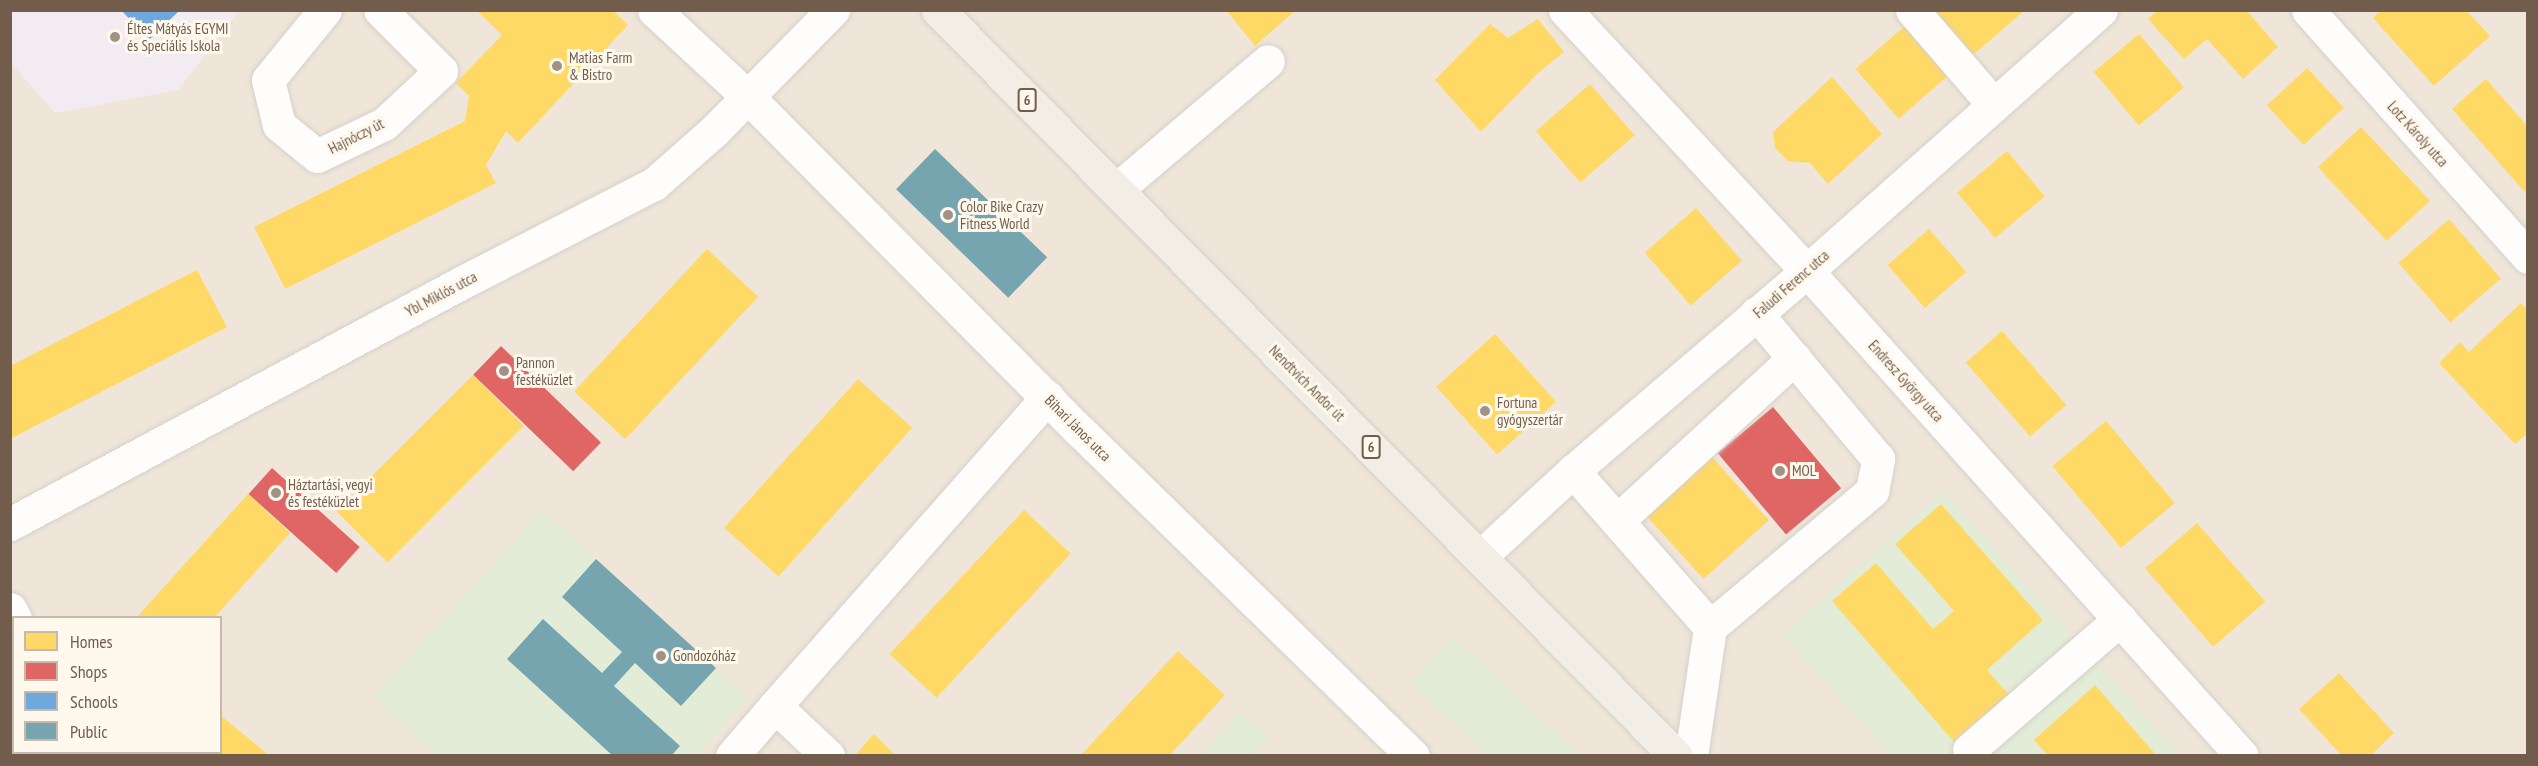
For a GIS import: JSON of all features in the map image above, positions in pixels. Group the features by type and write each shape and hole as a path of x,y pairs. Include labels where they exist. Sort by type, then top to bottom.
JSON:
{"main road":[{"name":"Nendtvich Andor út","path":"939,10 1676,756"}],"street":[{"name":"Hajnóczy út","path":"325,10 268,80 279,125 317,156 384,124 441,71 380,10"},
{"path":"654,10 747,96"},
{"name":"Ybl Miklós utca","path":"10,524 461,283 654,184 714,131 833,10"},
{"name":"Endresz György utca","path":"1565,10 1807,272 2242,756"},
{"path":"1912,10 1994,105"},
{"name":"Faludi Ferenc utca","path":"1480,557 1573,471 1807,272 2100,10"},
{"name":"Lotz Károly utca","path":"2308,10 2528,257"},
{"path":"1116,190 1268,62"},
{"name":"Bihari János utca","path":"747,96 1047,397 1413,756"},
{"path":"1691,756 1710,627 1872,491 1878,459 1756,314"},
{"path":"1617,521 1794,358"},
{"path":"732,756 1047,397"},
{"path":"1573,471 1710,627"},
{"path":"1970,750 2120,620"},
{"path":"776,705 828,756"}],"shaded area":[{"path":"10,11 2527,11 2527,755 11,755"},
{"name":"Éltes Mátyás EGYMI és Speciális Iskola","path":"10,11 239,11 178,90 55,113 11,63"}],"green space":[{"path":"1943,491 2180,755 1891,755 1783,635"},
{"path":"542,510 749,698 698,755 438,756 373,697"},
{"path":"1453,636 1578,755 1487,755 1410,682"},
{"path":"1240,712 1269,738 1254,755 1210,755 1205,751"}],"building: Homes":[{"path":"476,10 612,10 628,25 518,143 506,131 486,165 496,183 285,289 254,227 465,121 469,96 456,83 502,35"},
{"path":"1226,10 1296,10 1255,46"},
{"path":"1934,10 2025,10 1973,55"},
{"path":"2158,10 2246,10 2278,47 2243,79 2207,39 2184,59 2148,19"},
{"path":"2381,10 2466,10 2490,36 2434,86 2373,18"},
{"path":"1538,19 1564,52 1538,73 1481,132 1435,80 1490,24 1508,38"},
{"path":"1906,25 1949,75 1899,119 1855,69"},
{"path":"2139,34 2184,88 2139,126 2094,72"},
{"path":"2307,68 2344,107 2304,145 2267,106"},
{"path":"1832,77 1882,134 1828,184 1810,163 1788,161 1775,148 1773,132"},
{"path":"2486,79 2528,127 2528,196 2452,109"},
{"path":"1590,84 1635,135 1580,183 1536,131"},
{"path":"2361,127 2430,201 2387,241 2318,167"},
{"path":"2007,151 2045,196 1995,238 1957,193"},
{"path":"1696,208 1742,261 1691,305 1645,253"},
{"path":"2449,219 2501,279 2450,323 2398,263"},
{"path":"1929,229 1966,272 1925,308 1887,265"},
{"path":"707,249 758,297 625,439 574,392"},
{"path":"197,270 227,327 10,439 10,366"},
{"path":"2521,303 2528,310 2528,433 2515,444 2439,363 2460,342 2469,352"},
{"path":"2002,331 2066,405 2030,436 1966,362"},
{"path":"1495,334 1556,402 1497,454 1436,387"},
{"path":"473,375 524,426 387,562 337,511"},
{"path":"858,379 912,428 778,576 724,528"},
{"path":"2106,421 2175,503 2121,548 2052,466"},
{"path":"1712,457 1769,520 1703,579 1647,516"},
{"path":"248,494 290,533 216,616 138,616"},
{"path":"1941,504 2043,620 1987,670 2009,695 1954,742 1832,601 1876,563 1933,629 1954,611 1895,544"},
{"path":"1024,510 1071,554 936,698 890,654"},
{"path":"2197,523 2265,601 2213,647 2145,568"},
{"path":"1178,651 1225,695 1169,756 1080,756"},
{"path":"2339,673 2394,733 2370,756 2342,756 2299,709"},
{"path":"2095,685 2157,756 2048,756 2034,740"},
{"path":"222,717 270,756 159,756 157,754 222,754"},
{"path":"874,734 896,756 854,756"}],"building: Shops":[{"path":"501,346 601,443 573,471 473,375"},
{"name":"MOL","path":"1773,407 1841,488 1786,534 1718,453"},
{"path":"272,468 360,547 336,573 249,494"}],"building: Schools":[{"path":"121,10 180,10 149,40"}],"building: Public":[{"path":"935,149 1047,257 1008,298 896,189"},
{"name":"Gondozóház","path":"596,559 716,668 681,706 635,663 614,686 680,746 671,756 613,756 507,659 543,619 602,673 622,652 562,597"}],"place":[{"name":"Éltes Mátyás EGYMI és Speciális Iskola","path":"115,37"},
{"name":"Matias Farm & Bistro","path":"557,66"},
{"name":"Color Bike Crazy Fitness World","path":"948,215"},
{"name":"Pannon festéküzlet","path":"504,371"},
{"name":"Fortuna gyógyszertár","path":"1485,411"},
{"name":"MOL","path":"1780,471"},
{"name":"Háztartási, vegyi és festéküzlet","path":"276,493"},
{"name":"Gondozóház","path":"661,656"}]}
